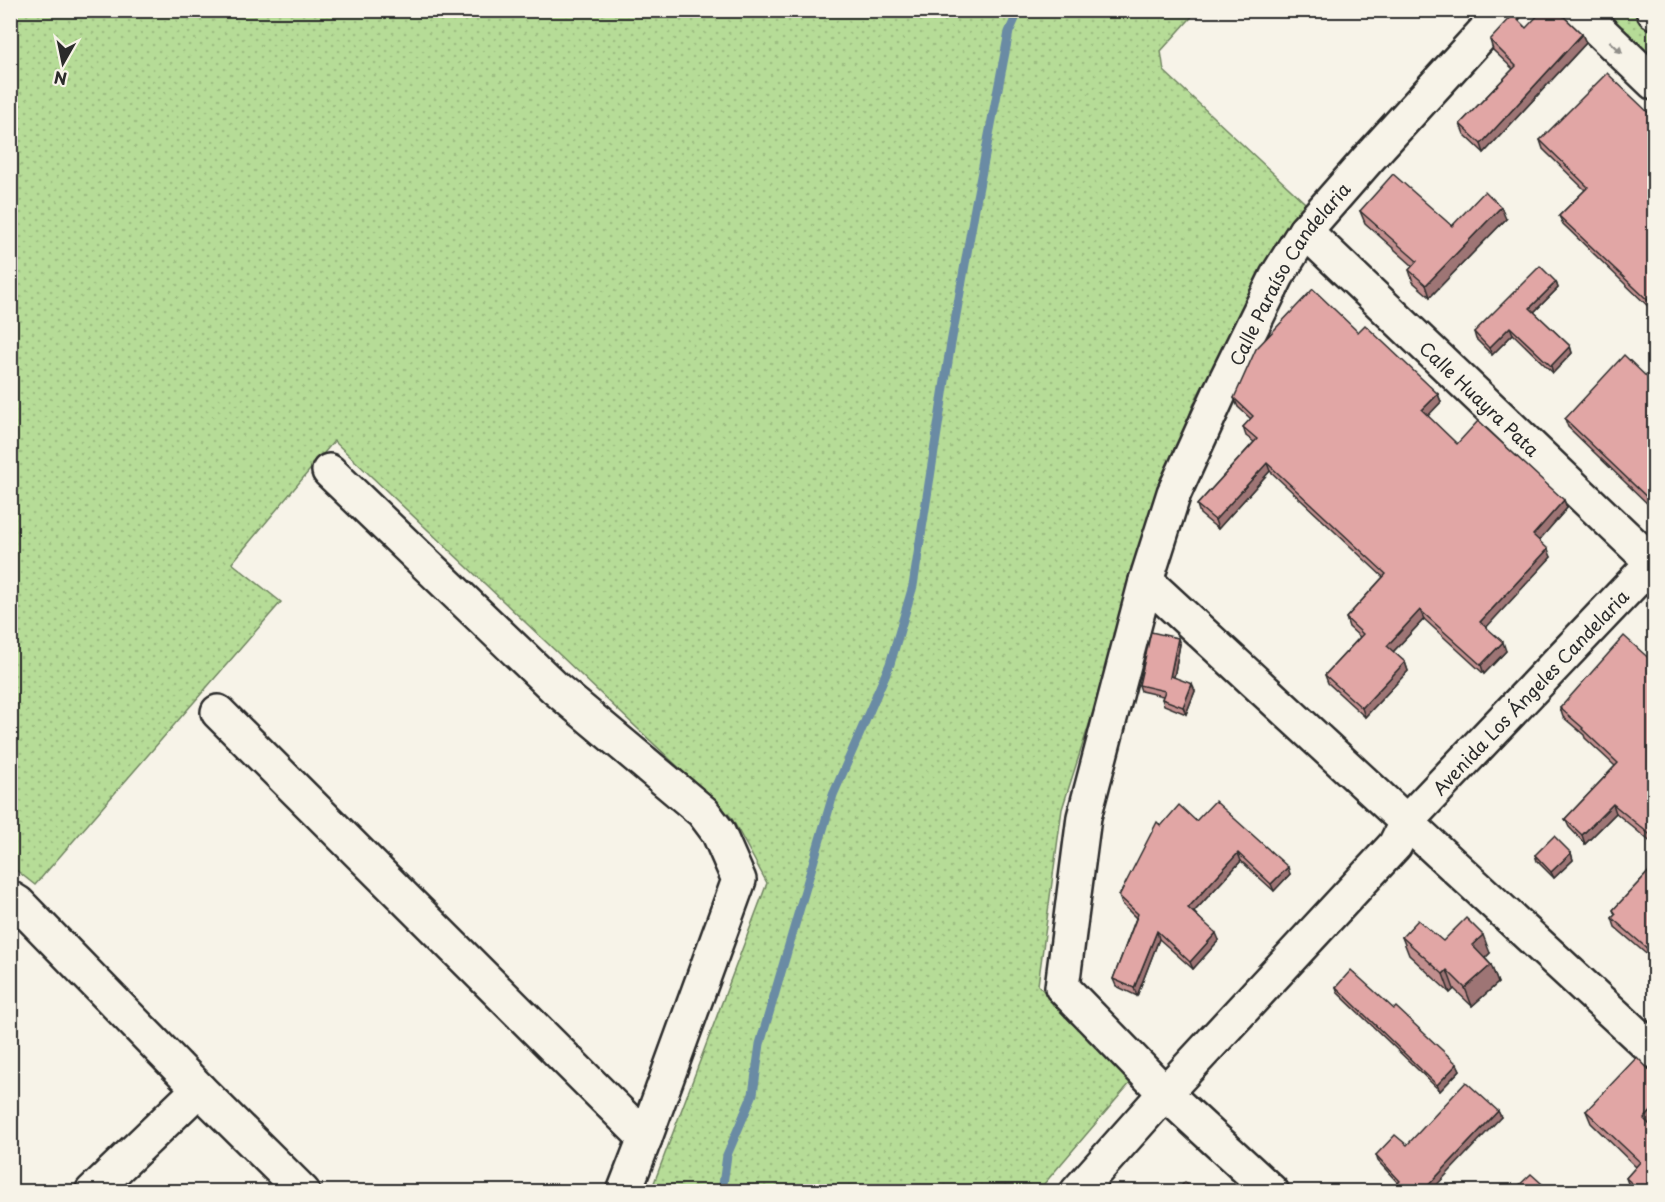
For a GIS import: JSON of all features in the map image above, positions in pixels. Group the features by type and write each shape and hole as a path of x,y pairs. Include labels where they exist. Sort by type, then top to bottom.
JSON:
{"street":[{"name":"Calle Paraíso Candelaria","path":"1165,1093 1062,987 1084,817 1146,581 1174,493 1215,402 1277,276 1305,231 1504,10"},
{"path":"1578,10 1654,83"},
{"name":"Calle Huayra Pata","path":"1305,231 1654,563"},
{"path":"329,471 555,688 703,812 718,832 739,880 624,1191"},
{"name":"Avenida Los Ángeles Candelaria","path":"1077,1191 1395,845 1407,821 1654,563"},
{"path":"1146,581 1654,1051"},
{"path":"218,712 645,1138"},
{"path":"13,904 303,1191"},
{"path":"92,1191 199,1089"},
{"path":"1165,1093 1272,1191"}],"green space":[{"path":"10,11 1197,11 1161,51 1164,71 1305,203 1196,398 1181,437 1062,809 1038,985 1131,1082 1038,1191 651,1191 767,883 731,817 334,441 232,563 281,602 35,885 11,866"},
{"path":"1598,11 1637,11 1654,27 1654,63"}],"building":[{"path":"1543,10 1559,10 1582,34 1481,144 1460,124 1516,66 1490,40 1513,15 1526,28"},
{"path":"1607,73 1654,118 1654,144 1650,149 1654,154 1654,306 1559,216 1588,187 1540,140"},
{"path":"1393,174 1452,226 1485,191 1501,207 1426,285 1409,270 1417,261 1360,211"},
{"path":"1540,266 1556,282 1530,308 1570,346 1551,366 1510,327 1489,348 1474,332"},
{"path":"1313,289 1358,332 1365,325 1438,394 1422,410 1457,444 1478,421 1564,500 1533,535 1548,549 1480,622 1503,642 1481,665 1420,610 1387,646 1405,662 1362,708 1325,675 1363,634 1346,618 1386,574 1267,463 1215,520 1197,505 1257,439 1243,427 1253,416 1234,398 1256,349"},
{"path":"1624,355 1654,384 1654,499 1652,502 1565,419"},
{"path":"1151,632 1178,638 1170,677 1192,684 1183,707 1162,699 1165,691 1139,685"},
{"path":"1624,636 1654,663 1654,838 1613,804 1582,835 1565,819 1618,763 1560,708"},
{"path":"1215,801 1288,867 1271,884 1238,853 1188,908 1216,933 1190,962 1157,931 1134,988 1113,979 1138,914 1119,896 1157,822 1161,826 1179,805 1196,821"},
{"path":"1554,836 1571,853 1551,872 1535,855"},
{"path":"1654,866 1654,945 1649,950 1612,918 1616,914 1613,910"},
{"path":"1466,918 1483,935 1472,945 1491,965 1465,988 1447,970 1443,974 1402,937 1418,920 1443,941"},
{"path":"1351,970 1394,1009 1396,1007 1457,1064 1437,1085 1336,987"},
{"path":"1637,1057 1654,1075 1654,1108 1644,1119 1654,1129 1654,1191 1640,1191 1626,1178 1640,1162 1586,1111"},
{"path":"1466,1082 1498,1111 1423,1191 1390,1191 1400,1181 1376,1155 1395,1135 1407,1145"},
{"path":"1531,1174 1550,1191 1513,1191"},
{"path":"1185,1182 1194,1191 1176,1191"}],"waterway":[{"path":"722,1192 727,1155 753,1094 760,1044 833,795 890,664 913,586 950,349 976,202 1009,32 1019,10"}]}
